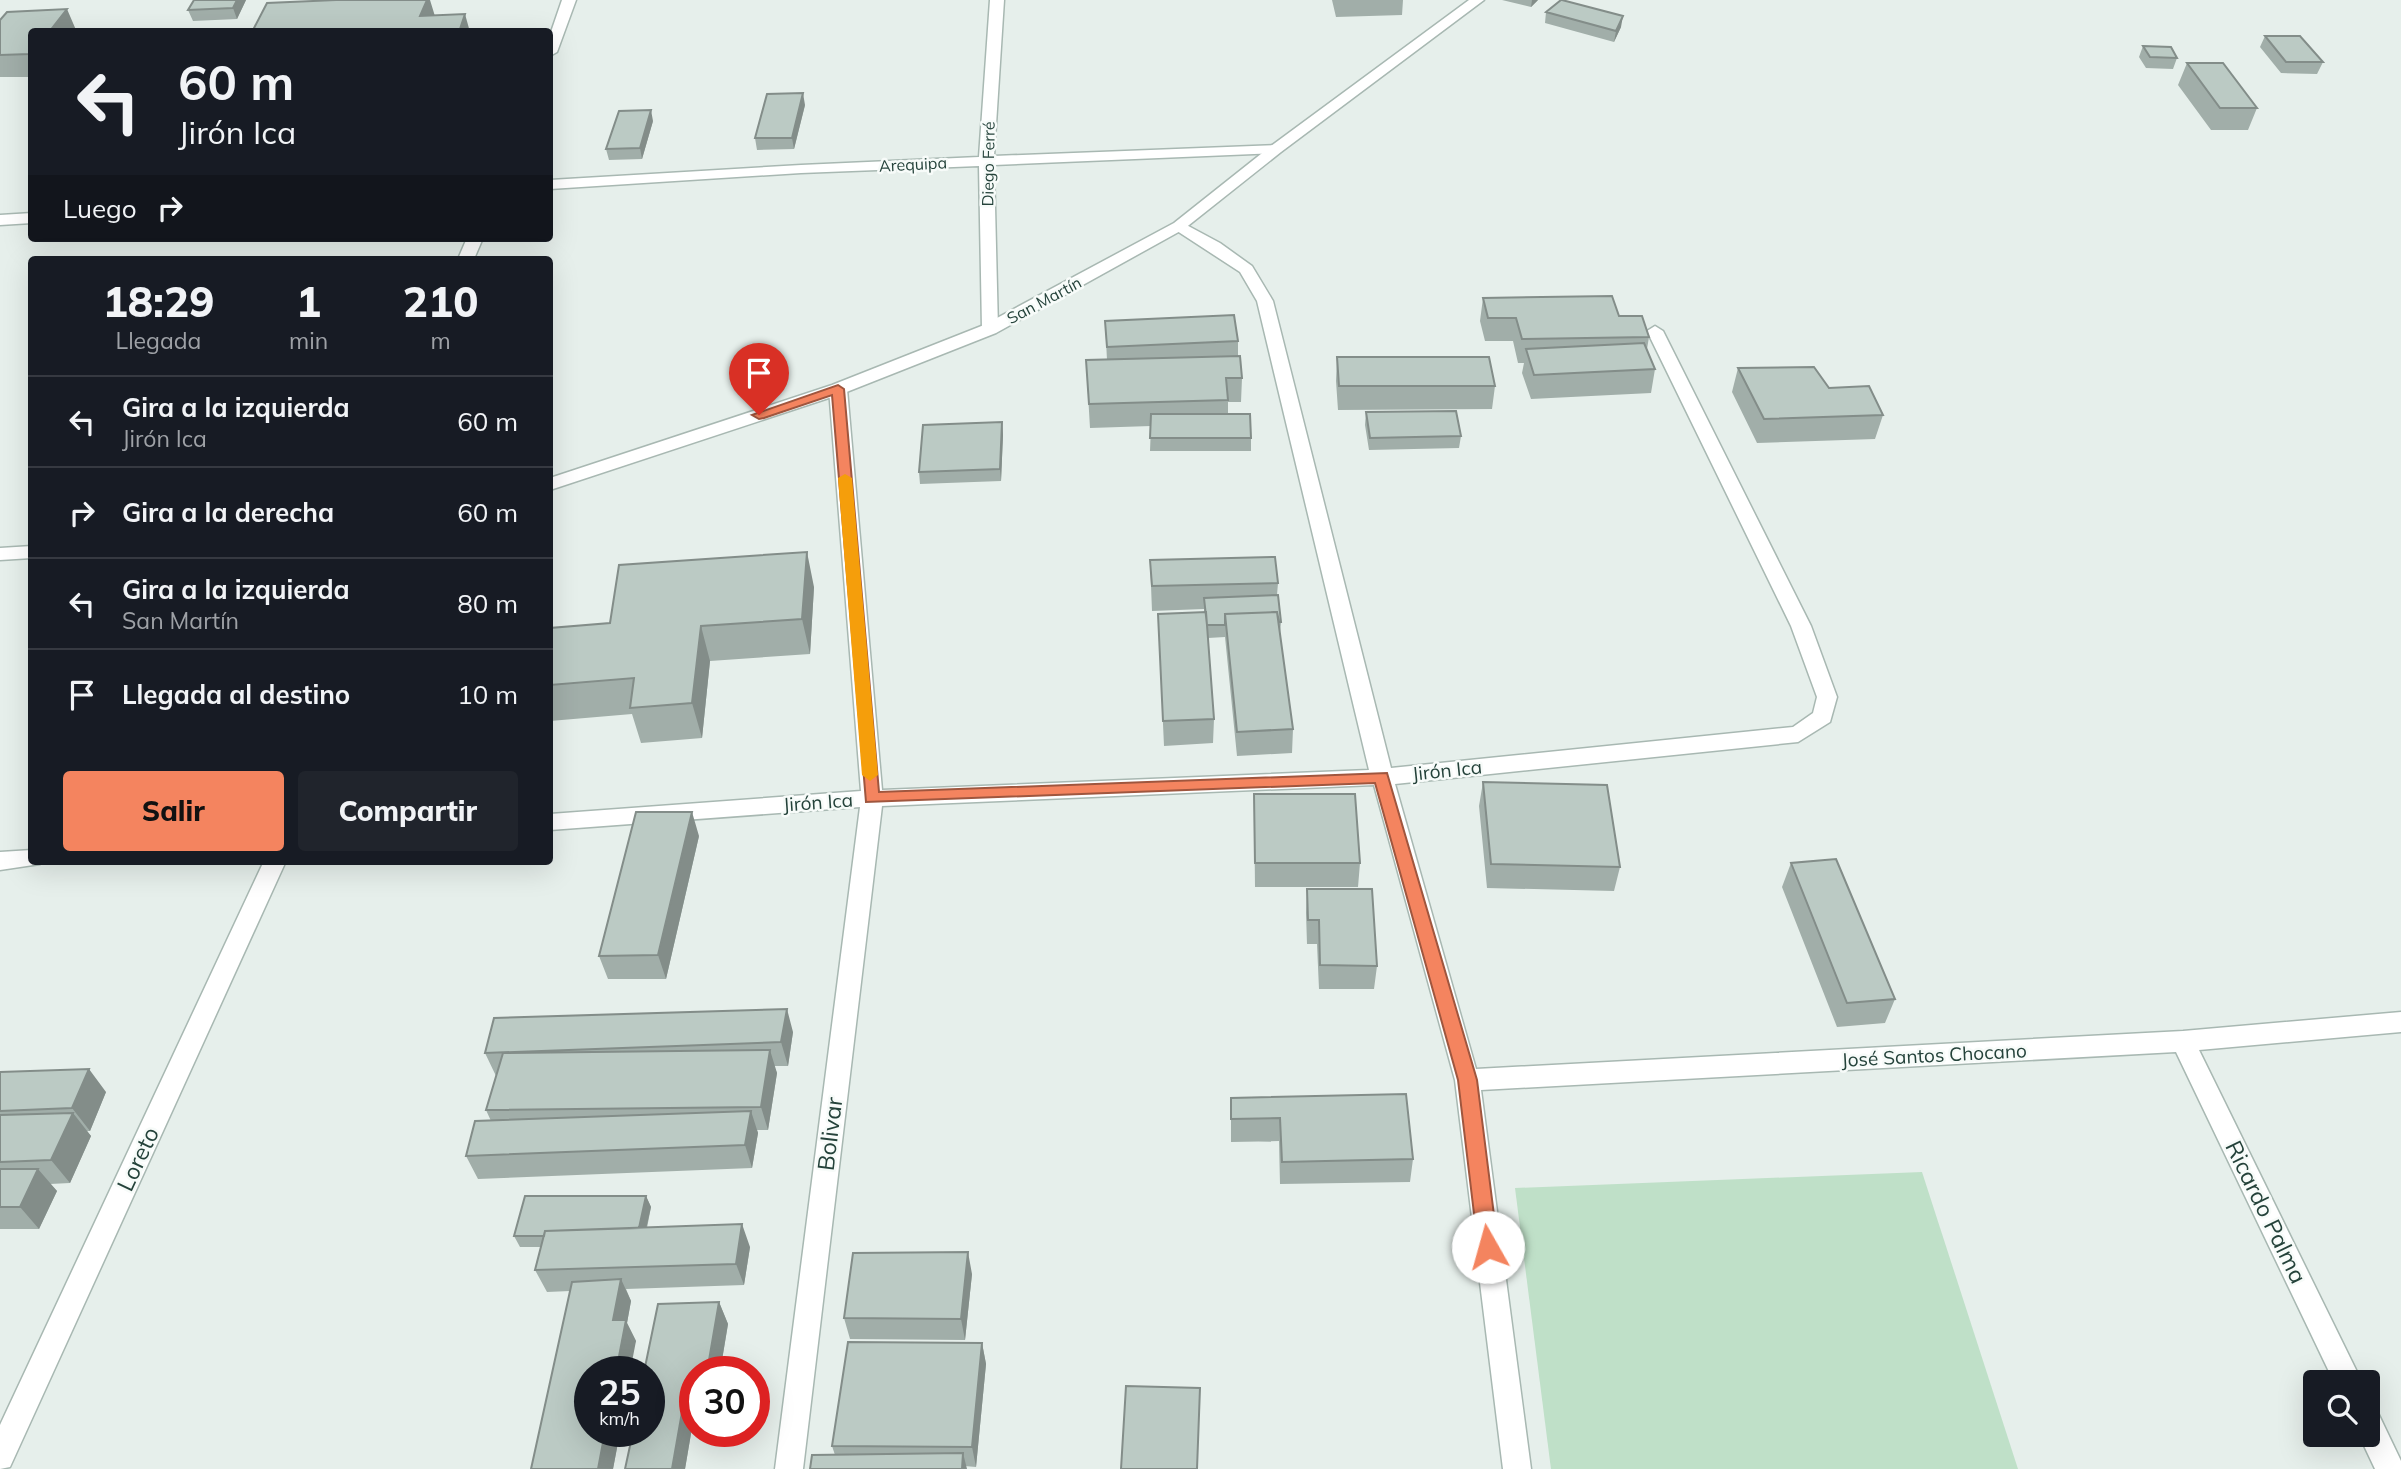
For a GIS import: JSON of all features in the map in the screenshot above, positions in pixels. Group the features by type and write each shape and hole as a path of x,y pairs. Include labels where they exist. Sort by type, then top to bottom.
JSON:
{"street":[{"path":"553,44 569,0"},
{"name":"Diego Ferré","path":"990,329 986,160 997,0"},
{"name":"San Martín","path":"553,483 838,389 990,329 1179,226 1276,149 1477,0"},
{"name":"Arequipa","path":"553,185 986,160 1276,149"},
{"path":"0,220 28,218"},
{"path":"1179,226 1246,269 1265,301 1382,777 1467,1080 1517,1469"},
{"name":"Jirón Ica","path":"553,822 872,798 1382,777 1798,734 1823,717 1827,697 1801,626 1655,331"},
{"name":"Bolivar","path":"789,1469 872,798 838,389"},
{"path":"0,554 28,552"},
{"path":"0,861 28,859"},
{"name":"Loreto","path":"0,1457 273,865"},
{"name":"José Santos Chocano","path":"1467,1080 2183,1041 2401,1022"},
{"name":"Ricardo Palma","path":"2183,1041 2342,1370"},
{"path":"2379,1447 2390,1469"}],"green space":[{"path":"1922,1172 2018,1469 1551,1469 1515,1188"}],"building":[{"path":"194,0 237,0 233,8 188,10"},
{"path":"427,0 420,16 465,14 460,28 254,28 267,3"},
{"path":"1561,0 1623,16 1616,31 1546,12"},
{"path":"67,9 52,28 28,28 28,54 0,55 0,20 7,12"},
{"path":"2265,36 2300,36 2323,62 2286,62"},
{"path":"2143,46 2171,47 2177,58 2150,57"},
{"path":"2187,63 2223,63 2257,108 2220,108"},
{"path":"803,93 792,138 755,138 767,94"},
{"path":"651,110 640,148 606,149 619,111"},
{"path":"1612,296 1619,316 1642,316 1649,337 1522,339 1516,318 1488,318 1483,298"},
{"path":"1234,315 1238,341 1107,347 1105,321"},
{"path":"1644,343 1655,369 1534,375 1526,349"},
{"path":"1240,356 1242,378 1226,378 1228,400 1089,404 1086,360"},
{"path":"1337,357 1489,357 1495,386 1339,386"},
{"path":"1814,367 1829,388 1869,386 1883,415 1764,419 1738,368"},
{"path":"1456,411 1461,436 1370,438 1366,412"},
{"path":"1151,414 1250,414 1251,438 1150,438"},
{"path":"1002,422 1000,469 919,472 923,425"},
{"path":"807,552 802,619 701,626 692,703 630,708 634,678 553,685 553,628 610,623 619,565"},
{"path":"1275,557 1278,583 1152,586 1150,560"},
{"path":"1278,595 1281,622 1277,612 1225,614 1225,625 1207,625 1204,598"},
{"path":"1206,612 1214,719 1163,721 1158,614"},
{"path":"1277,612 1293,729 1237,732 1225,614"},
{"path":"1483,782 1607,785 1620,867 1491,864"},
{"path":"1254,794 1355,794 1360,863 1255,863"},
{"path":"636,812 692,812 658,955 599,956"},
{"path":"1836,859 1895,999 1847,1003 1791,863"},
{"path":"1307,889 1372,889 1377,966 1320,965 1319,920 1308,920"},
{"path":"787,1009 781,1042 485,1053 494,1018"},
{"path":"770,1050 761,1107 486,1110 503,1053"},
{"path":"89,1069 72,1108 0,1111 0,1072"},
{"path":"1406,1094 1413,1159 1282,1162 1280,1118 1231,1119 1231,1098"},
{"path":"751,1111 745,1145 466,1156 475,1121"},
{"path":"73,1113 51,1160 0,1162 0,1115"},
{"path":"0,1169 38,1169 20,1207 0,1207"},
{"path":"525,1196 646,1196 639,1228 545,1231 544,1236 514,1236"},
{"path":"742,1224 736,1264 535,1270 545,1231"},
{"path":"968,1252 961,1319 844,1318 853,1253"},
{"path":"621,1279 613,1320 626,1320 619,1356 574,1356 574,1447 602,1447 598,1469 531,1469 572,1282"},
{"path":"719,1302 710,1356 679,1356 679,1429 672,1469 625,1469 630,1447 665,1447 665,1356 647,1356 658,1304"},
{"path":"848,1342 982,1343 972,1447 832,1446"},
{"path":"1126,1386 1200,1388 1197,1469 1121,1469"},
{"path":"963,1453 962,1469 810,1469 812,1455"}],"slow traffic":[{"path":"845,478 870,775"}],"route":[{"path":"759,415 838,389 872,798 1382,777 1467,1080 1488,1247"}]}
